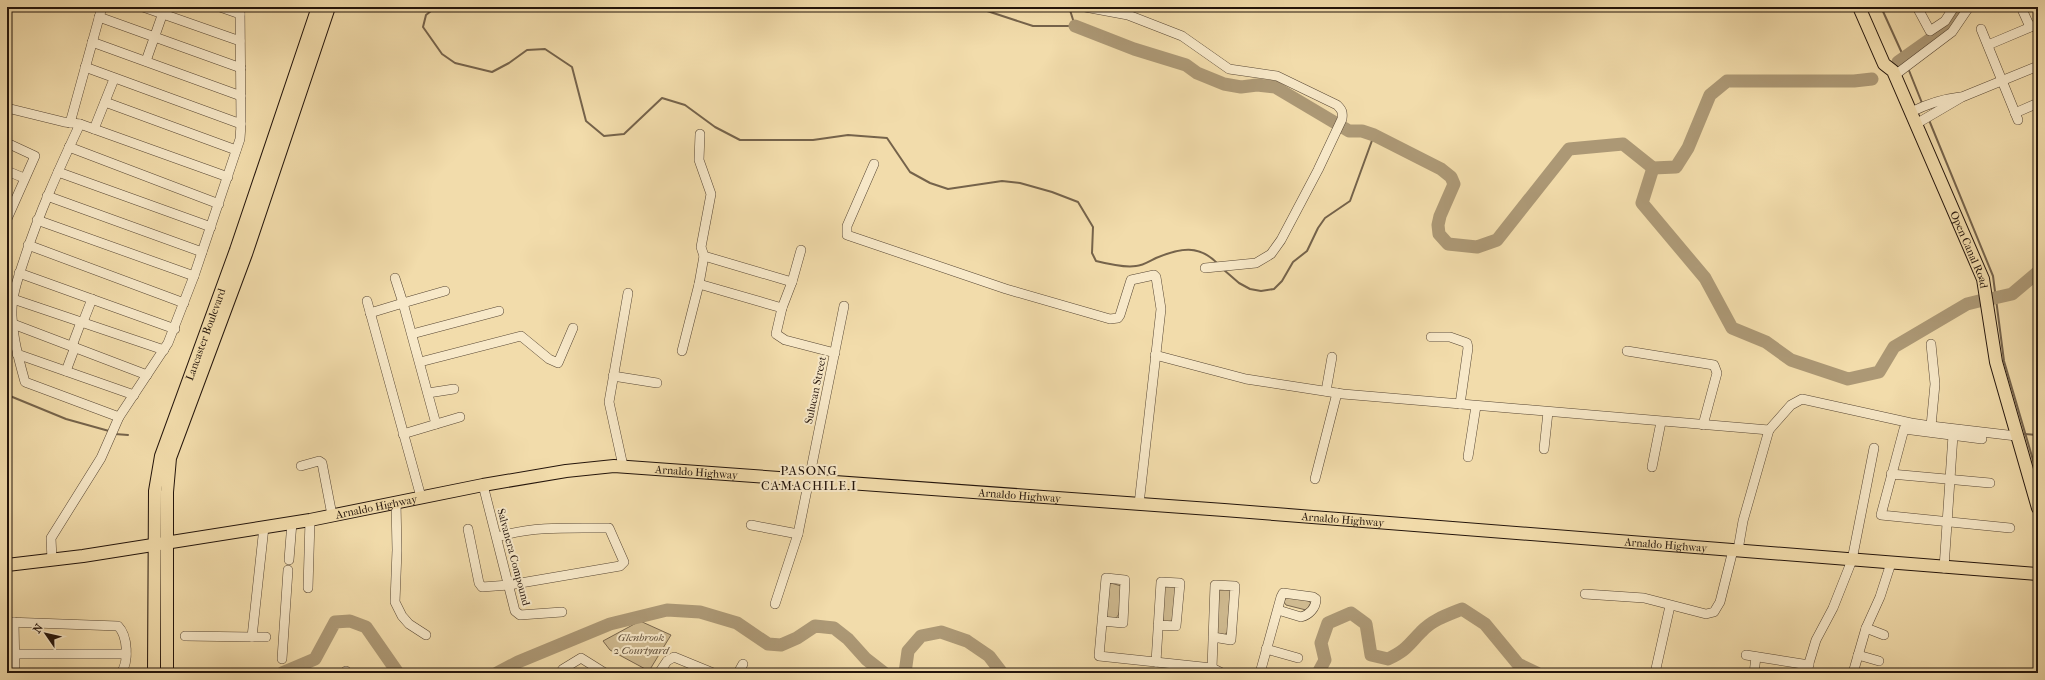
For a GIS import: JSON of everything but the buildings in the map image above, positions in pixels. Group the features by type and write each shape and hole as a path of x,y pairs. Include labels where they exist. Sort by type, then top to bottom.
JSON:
{"main road":[{"name":"Lancaster Boulevard","path":"154,673 155,491 161,456 236,250 318,7"},
{"name":"Lancaster Boulevard","path":"167,673 167,492 170,458 246,254 329,7"},
{"name":"Open Canal Road","path":"1859,7 1884,64 1902,69 1920,108 1978,269 1983,279 1996,362 2016,436 2038,508"},
{"name":"Arnaldo Highway","path":"7,565 154,545 310,520 483,485 613,466 1139,504 1735,550 1944,568 2038,574"}],"street":[{"path":"70,123 102,7"},
{"path":"144,7 163,10 240,41"},
{"path":"52,560 51,538 101,458 119,417 164,350 175,329 228,177 236,150 241,124 240,11 220,7"},
{"path":"1085,7 1128,15 1182,36 1229,69 1277,76 1338,105 1343,113 1332,143 1281,240 1271,254 1256,263 1205,268"},
{"path":"1918,7 1930,31 1945,21 1954,7"},
{"path":"1902,69 1952,32 1969,7"},
{"path":"1988,45 2034,26 2021,7"},
{"path":"146,61 163,10"},
{"path":"99,17 241,68"},
{"path":"1981,29 2016,116 2038,103"},
{"path":"92,42 241,96"},
{"path":"1925,120 1962,97 2038,66"},
{"path":"85,68 241,124"},
{"path":"94,130 114,79"},
{"path":"1920,108 1949,98 1962,97"},
{"path":"105,102 236,150"},
{"path":"7,108 80,124 228,177"},
{"path":"80,124 47,196 28,245 13,298 13,324 17,354 25,382 119,417"},
{"path":"682,351 699,284 704,256 701,247 711,194 699,160 700,134"},
{"path":"7,143 35,156 24,178 11,197 7,219"},
{"path":"69,147 219,204"},
{"path":"874,164 847,226 846,235 1006,289 1110,319 1118,318 1120,315 1132,280 1154,275 1158,280 1161,309 1139,504"},
{"path":"7,171 24,178"},
{"path":"58,172 211,227"},
{"path":"47,196 202,252"},
{"path":"37,220 194,276"},
{"path":"28,245 184,303"},
{"path":"801,250 792,282 782,308 776,334 779,338 835,353"},
{"path":"704,256 792,282"},
{"path":"20,273 175,329"},
{"path":"395,278 420,362 436,424"},
{"path":"699,284 782,308"},
{"path":"370,313 445,290"},
{"path":"613,466 609,402 628,293"},
{"path":"13,298 164,350"},
{"path":"66,371 82,322 92,299"},
{"path":"367,301 420,497"},
{"name":"Sulucan Street","path":"775,604 798,534 844,306"},
{"path":"412,334 498,310"},
{"path":"13,324 147,375"},
{"path":"420,362 521,336 549,359 558,363 573,328"},
{"path":"1431,337 1450,337 1467,343 1468,355 1460,404"},
{"path":"1931,344 1935,384 1931,426"},
{"path":"1627,351 1714,365 1717,373 1703,425"},
{"path":"17,354 134,395"},
{"path":"1155,355 1246,379 1337,393 1661,422 1769,430"},
{"path":"1326,391 1332,357"},
{"path":"613,376 658,383"},
{"path":"428,393 454,389"},
{"path":"1315,479 1337,393"},
{"path":"1585,594 1644,598 1670,606 1706,614 1714,612 1720,602 1769,430 1792,405 1802,399 1911,423 2016,436"},
{"path":"1468,457 1476,406"},
{"path":"1544,449 1548,412"},
{"path":"403,434 460,417"},
{"path":"1652,467 1661,422"},
{"path":"1982,439 1904,429 1881,515 2010,528"},
{"path":"1944,568 1953,435"},
{"path":"1746,655 1756,656 1808,669 1816,640 1833,608 1852,560 1874,448"},
{"path":"301,466 319,461 322,462 332,515"},
{"path":"1891,474 1990,483"},
{"name":"Salvanera Compound","path":"483,485 517,614 562,612"},
{"path":"396,502 397,550 395,602 402,616 410,624 426,635"},
{"path":"308,588 310,520"},
{"path":"289,560 292,522"},
{"path":"751,525 798,534"},
{"path":"252,637 264,527"},
{"path":"468,529 479,583 482,588 509,585 620,566 623,564 624,560 609,528 544,528 516,531 497,537"},
{"path":"1853,673 1866,628 1880,597 1891,563"},
{"path":"282,659 288,570"},
{"path":"1102,621 1123,622 1125,580 1106,578 1102,621 1099,656 1212,668 1222,673"},
{"path":"1156,662 1158,625 1161,582 1180,583 1176,626 1158,625"},
{"path":"1212,668 1213,637 1215,585 1235,586 1231,640 1213,637"},
{"path":"1655,673 1670,606"},
{"path":"1260,673 1278,610"},
{"path":"15,673 11,654 11,622 118,626 123,630 126,654 125,668 121,673"},
{"path":"1866,628 1884,635"},
{"path":"185,636 266,637"},
{"path":"1266,649 1298,658"},
{"path":"11,654 126,654"},
{"path":"1754,673 1756,656"},
{"path":"1858,656 1879,662"},
{"path":"659,673 667,661 674,657 710,672"},
{"path":"560,673 563,669 581,658 605,673"},
{"path":"738,673 742,664"}],"green space":[{"path":"1111,583 1121,586 1120,611 1116,618 1112,620 1106,616 1109,584"},
{"path":"1166,586 1175,587 1176,589 1174,621 1163,622 1163,589"},
{"path":"1221,589 1230,590 1231,592 1228,632 1224,635 1217,633 1219,591"},
{"path":"1289,596 1309,601 1312,605 1306,610 1286,605 1284,602 1286,597"},
{"name":"Glenbrook 2 Courtyard","path":"640,621 671,635 649,671 610,650 603,641"}],"waterway":[{"path":"436,7 426,15 423,27 442,54 455,63 492,72 509,63 527,50 545,49 572,67 586,121 604,136 624,134 662,98 685,105 715,127 740,140 813,140 848,135 887,138 910,172 930,183 948,189 1002,181 1020,183 1052,192 1078,202 1093,227 1092,253 1096,261 1121,266 1138,266 1173,252 1189,250 1204,253 1218,264"},
{"path":"975,7 1033,26 1075,26 1069,7"},
{"path":"1881,7 1906,62"},
{"path":"1898,62 1946,28 1962,7"},
{"path":"1075,26 1134,49 1186,65 1197,73 1224,84 1241,87 1257,85 1275,87 1349,131 1362,131 1374,135 1441,169 1451,177 1454,184 1440,216 1438,225 1439,234 1448,244 1477,247 1497,240 1569,149 1623,144 1653,168 1676,167 1688,148 1710,95 1727,81 1854,81 1872,79"},
{"path":"1908,68 1922,103"},
{"path":"1929,120 1993,276 2004,361 2038,477"},
{"path":"1224,270 1239,283 1250,289 1261,291 1274,289 1282,281 1293,262 1307,251 1318,228 1325,218 1350,201 1374,135"},
{"path":"1653,168 1642,203 1705,278 1732,328 1766,342 1791,360 1848,379 1879,372 1894,347 1967,304 1983,300"},
{"path":"1990,299 2012,294 2038,272"},
{"path":"7,397 10,396 66,419 109,431"},
{"path":"115,434 128,435"},
{"path":"2025,434 2038,435"},
{"path":"1318,673 1325,660 1321,643 1328,623 1351,613 1366,624 1371,655 1388,659 1403,650 1430,624 1462,609 1485,624 1518,664 1537,673"},
{"path":"497,673 518,662 610,624 667,610 700,612 737,623 768,644 781,645 797,638 815,626 834,628 848,639 866,659 884,673"},
{"path":"282,673 315,659 335,622 350,621 366,627 398,673"},
{"path":"905,673 908,651 921,636 941,632 967,641 989,656 1002,673"}],"district":[{"name":"PASONG CAMACHILE I","path":"809,478"}]}
